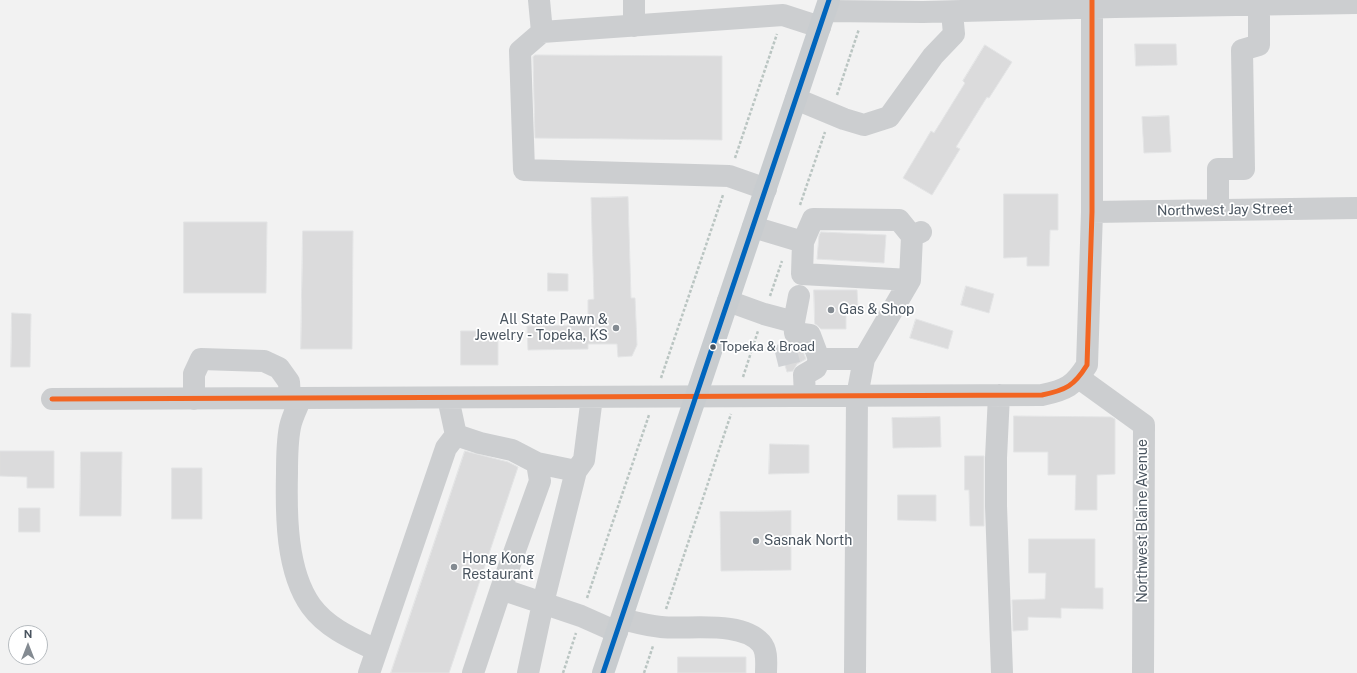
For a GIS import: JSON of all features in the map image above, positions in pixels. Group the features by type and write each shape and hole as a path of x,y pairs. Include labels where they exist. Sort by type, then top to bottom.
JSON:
{"main road":[{"path":"604,673 825,13"}],"street":[{"path":"539,0 542,32"},
{"path":"634,0 634,26"},
{"path":"766,189 729,176 524,170 520,51 542,32 923,6 952,12 1092,4 1357,3"},
{"path":"804,374 857,396 1042,396 1058,392 1071,385 1079,378 1087,365 1092,212 1092,4"},
{"path":"1218,210 1218,169 1244,169 1242,50 1259,45 1259,4"},
{"path":"796,99 864,125 889,117 933,56 954,34 952,12"},
{"name":"Northwest Jay Street","path":"1092,212 1357,208"},
{"path":"855,673 857,396 864,360 910,280 917,234 899,220 812,219 796,240 802,274 910,280"},
{"path":"753,227 796,240"},
{"path":"792,335 799,296"},
{"path":"728,301 764,314 792,335 810,335 804,374"},
{"path":"194,399 194,374 201,359 264,361 279,368 289,382 295,398 288,449 286,519 289,546 296,573 303,592 311,606 324,621 346,635 376,650"},
{"path":"52,400 736,396 804,374 864,360"},
{"name":"Northwest Blaine Avenue","path":"1079,378 1144,425 1143,673"},
{"path":"999,395 996,458 996,506 1002,673"},
{"path":"528,673 543,603 576,471 584,460 592,397"},
{"path":"369,673 446,448 456,435 448,398"},
{"path":"456,435 480,443 512,450 538,463 576,471"},
{"path":"473,673 501,588 540,481 538,463"},
{"path":"501,588 581,616 620,625 725,629 742,632 754,637 762,645 766,655 766,673"}],"path":[{"path":"799,208 865,10"},
{"path":"564,673 581,616 783,15"},
{"path":"644,673 764,314 796,240"}],"building":[{"path":"1135,44 1176,44 1177,65 1136,66"},
{"path":"985,45 1012,62 989,98 987,97 956,147 960,149 932,195 903,178 931,131 934,133 965,83 963,81"},
{"path":"535,55 722,56 722,140 535,138 533,57"},
{"path":"1169,116 1171,152 1144,153 1142,117"},
{"path":"1004,194 1058,194 1058,230 1050,230 1049,266 1027,266 1027,257 1004,258"},
{"path":"628,197 631,298 635,298 637,345 632,356 618,357 617,344 588,344 588,349 528,350 527,326 588,325 588,300 594,299 591,198"},
{"path":"184,222 267,222 266,293 184,293"},
{"path":"303,231 353,231 352,349 301,349"},
{"path":"821,232 886,235 884,263 817,259 819,236"},
{"path":"548,273 568,274 568,291 548,291"},
{"path":"966,286 994,294 989,313 961,305"},
{"path":"814,290 857,290 858,308 846,309 846,329 821,329 815,324"},
{"path":"12,313 31,314 30,367 11,367"},
{"path":"916,319 953,331 948,349 910,338"},
{"path":"461,331 498,331 498,365 461,365"},
{"path":"787,343 801,346 806,359 797,364 793,371 787,372 779,345"},
{"path":"1014,416 1111,417 1115,419 1115,474 1097,475 1097,510 1075,510 1076,475 1048,475 1048,452 1014,452"},
{"path":"940,417 941,447 893,448 892,418"},
{"path":"770,444 809,445 809,473 769,474"},
{"path":"0,451 54,451 54,488 27,488 27,477 0,476"},
{"path":"465,451 508,462 518,467 449,673 391,673"},
{"path":"81,452 122,452 121,516 80,516"},
{"path":"965,456 984,456 984,526 970,526 969,490 965,490"},
{"path":"172,468 202,468 202,519 172,519"},
{"path":"898,495 936,495 936,521 898,520"},
{"path":"19,508 40,508 40,532 19,532"},
{"name":"Sasnak North","path":"791,511 791,570 721,571 720,512"},
{"path":"1029,539 1095,539 1095,588 1103,588 1103,609 1061,608 1061,618 1028,617 1028,630 1013,631 1012,600 1045,599 1046,573 1029,573"},
{"path":"678,657 746,657 746,673 678,673"}],"tunnel":[{"path":"784,343 791,371"}],"transit line":[{"path":"603,673 829,0"},
{"path":"52,399 1042,395 1063,389 1078,378 1087,365 1092,212 1092,0"}],"place":[{"name":"Gas & Shop","path":"831,310"},
{"name":"All State Pawn & Jewelry - Topeka, KS","path":"616,328"},
{"name":"Topeka & Broad","path":"713,347"},
{"name":"Sasnak North","path":"756,541"},
{"name":"Hong Kong Restaurant","path":"454,567"}]}
